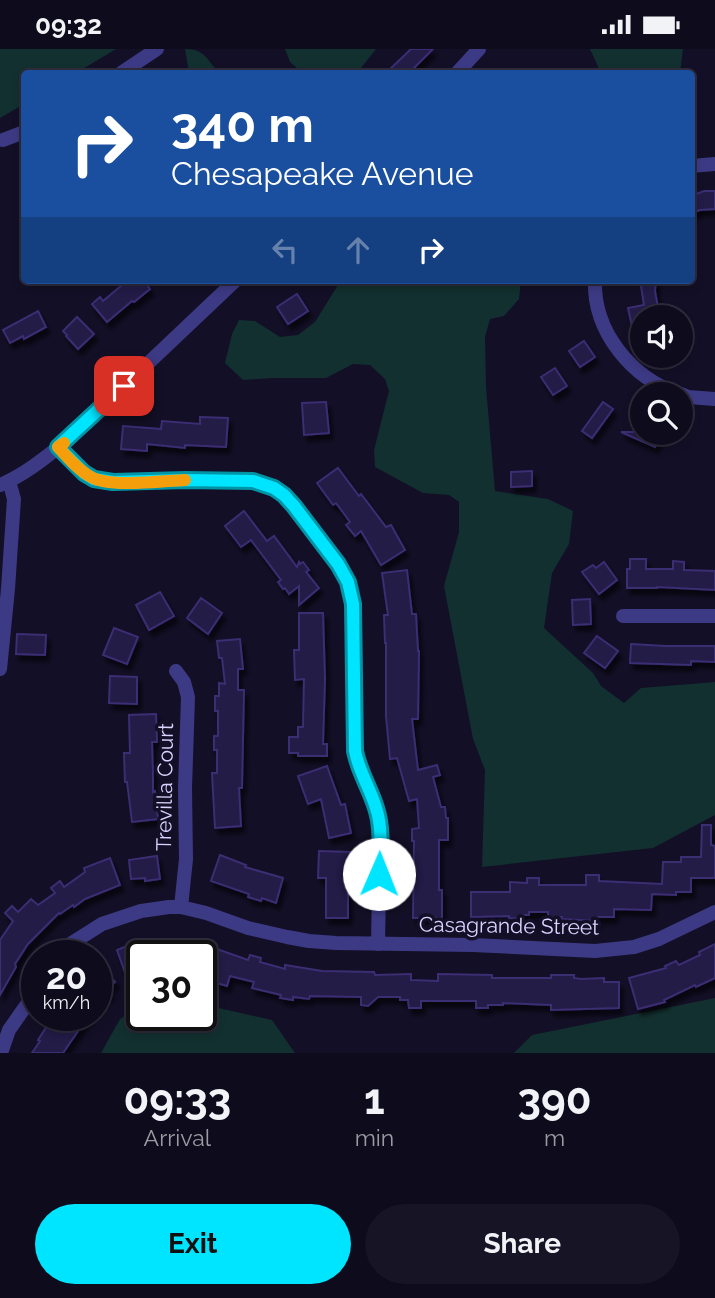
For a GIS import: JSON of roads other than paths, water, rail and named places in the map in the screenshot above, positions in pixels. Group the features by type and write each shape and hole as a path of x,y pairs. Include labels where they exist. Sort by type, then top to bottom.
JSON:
{"street":[{"path":"126,70 157,49"},
{"path":"460,70 479,49"},
{"path":"3,140 21,133"},
{"path":"695,166 715,164"},
{"path":"0,669 14,499 5,483 58,447 232,284"},
{"path":"595,284 601,318 621,356 638,372 654,382"},
{"path":"693,397 715,399"},
{"path":"58,447 84,473 94,479 113,482 253,481 274,488 294,506 338,564 348,582 353,604 355,751 358,768 377,809 380,830 378,944"},
{"path":"623,616 715,616"},
{"name":"Trevilla Court","path":"176,671 184,682 188,697 186,859 181,907"},
{"name":"Casagrande Street","path":"77,940 102,924 141,911 181,907 248,928 287,937 336,943 594,951 629,948 659,939 715,912"},
{"path":"1,1053 9,1030 21,1013"}]}
